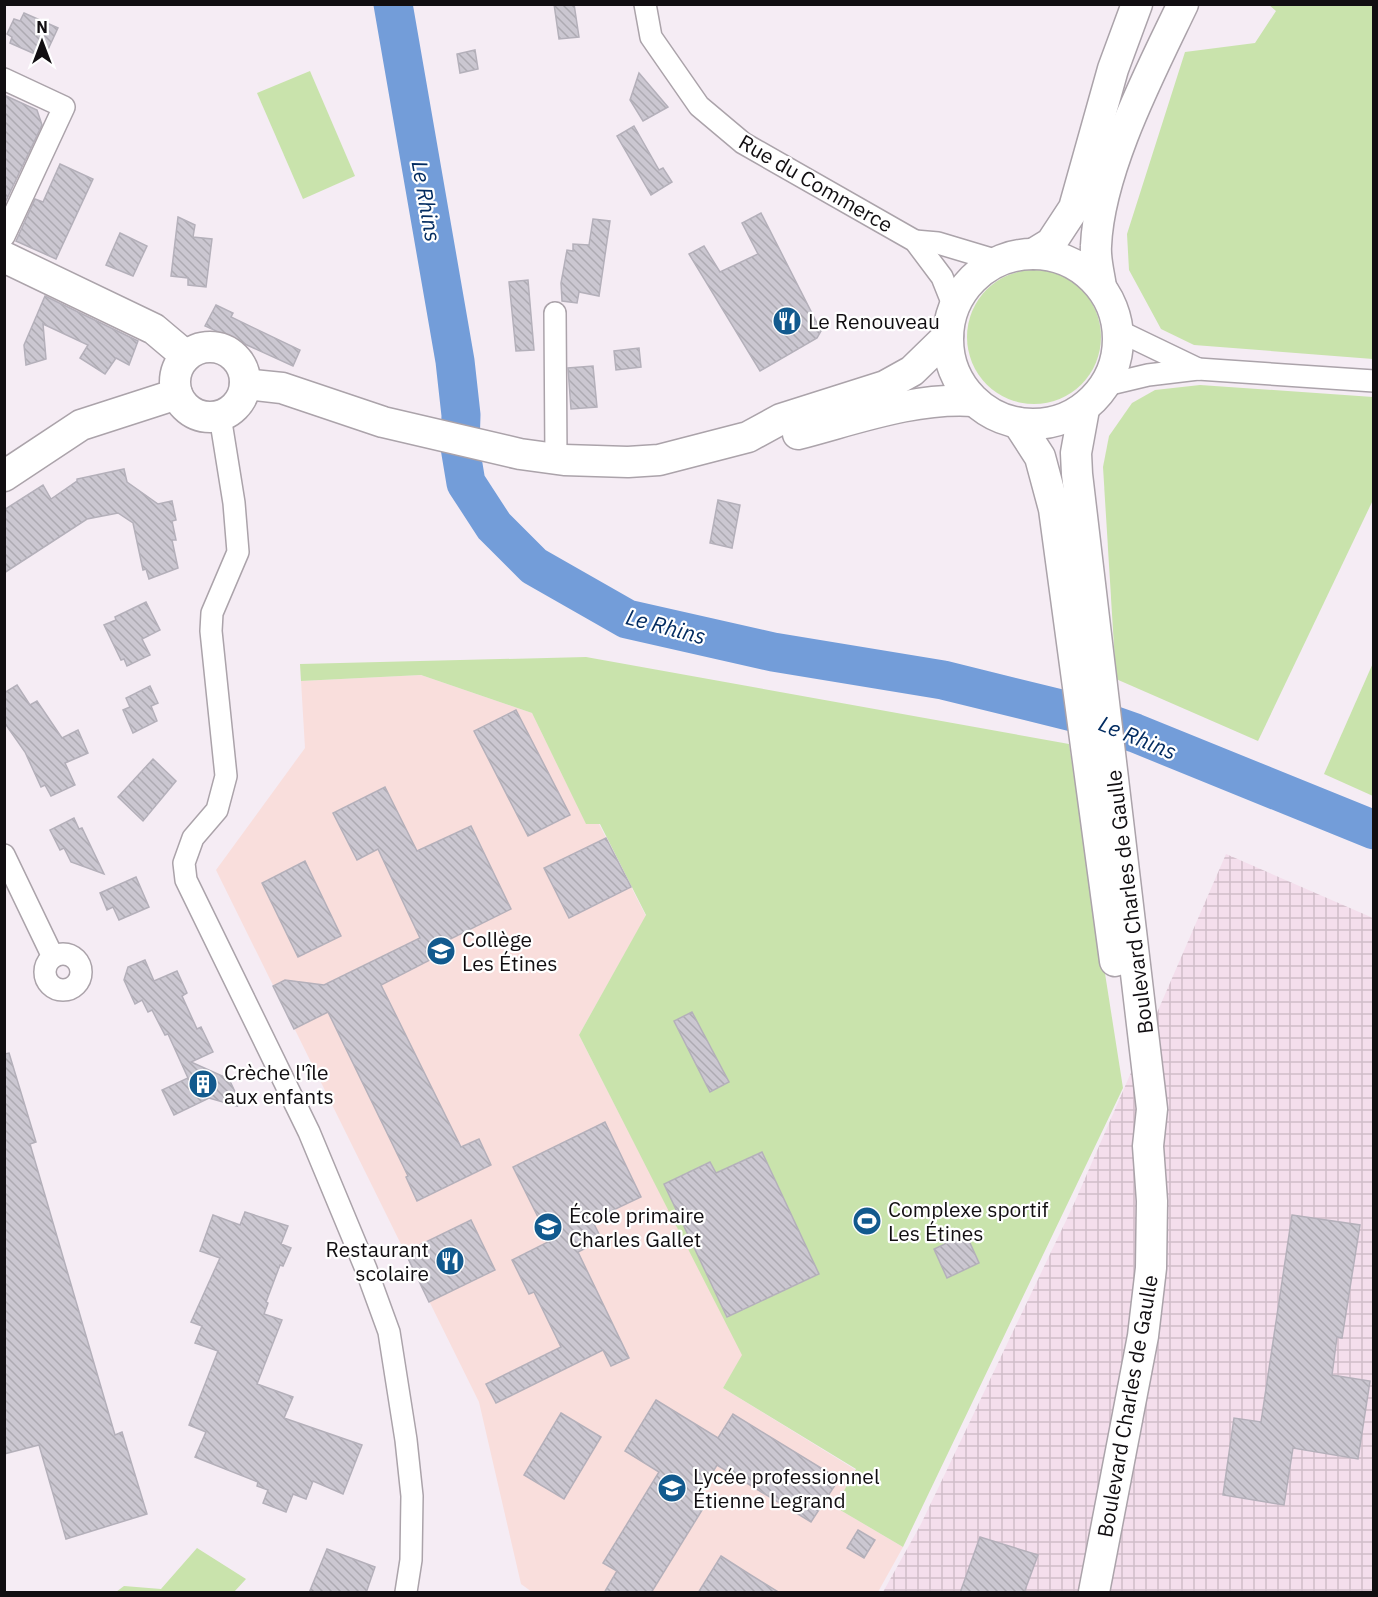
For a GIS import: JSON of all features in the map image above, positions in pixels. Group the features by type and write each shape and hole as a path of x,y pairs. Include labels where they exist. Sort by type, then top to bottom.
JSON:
{"main road":[{"path":"1033,254 1051,243 1074,208 1113,69 1137,4"},
{"path":"1101,287 1096,247 1099,215 1124,134 1183,4"},
{"path":"1033,254 1059,258 1082,269 1101,287 1113,308 1119,331 1119,350 1106,385 1084,409 1052,423 1018,423 994,415 974,401 954,371 948,336 954,307 972,280 998,261 1033,254"},
{"path":"4,257 154,329 186,356"},
{"path":"245,384 282,388 383,422 520,454 604,462 659,460 748,437 781,419 885,386 912,371 948,336"},
{"path":"205,347 225,350 241,364 245,384 238,404 220,416 209,417 190,411 177,394 176,374 186,356 205,347"},
{"path":"4,476 81,425 177,394"},
{"path":"748,437 788,437 906,406 944,400 974,401"},
{"name":"Boulevard Charles de Gaulle","path":"1084,409 1076,453 1085,645 1102,781 1149,1066 1152,1109 1148,1146 1152,1201 1150,1279 1143,1336 1094,1593"},
{"name":"Boulevard Charles de Gaulle","path":"1018,423 1030,438 1047,474 1085,645"}],"street":[{"name":"Rue du Commerce","path":"645,4 651,37 699,106 743,143 915,241 942,277 954,307"},
{"path":"4,79 64,107 4,236"},
{"name":"Rue du Commerce","path":"915,241 938,243 998,261"},
{"path":"555,313 556,459"},
{"path":"1119,331 1198,369"},
{"path":"1106,385 1148,375 1198,369 1374,381"},
{"path":"220,416 234,502 238,552 212,613 211,631 226,776 217,810 193,837 184,862 186,880 309,1132 366,1269 388,1332 412,1496 411,1560 406,1593"},
{"path":"4,855 53,957"}],"shaded area":[{"path":"421,675 532,713 586,823 599,824 646,916 579,1035 743,1355 723,1388 856,1470 835,1507 903,1547 878,1592 532,1592 521,1584 479,1402 216,870 305,748 301,681"},
{"path":"1226,854 1373,918 1373,1592 883,1592 921,1524 1073,1206"}],"green space":[{"path":"1269,5 1373,5 1373,359 1194,345 1161,329 1129,270 1127,234 1185,52 1255,43 1276,11"},
{"path":"310,71 355,176 303,199 257,93"},
{"path":"1034,270 1060,275 1081,290 1096,311 1101,337 1096,363 1081,384 1060,399 1034,404 1008,399 987,384 972,363 967,337 972,311 987,290 1008,275"},
{"path":"1200,385 1373,397 1373,500 1258,741 1116,679 1103,467 1109,436 1132,403 1155,390"},
{"name":"Complexe sportif Les Étines","path":"586,657 1069,744 1123,1088 903,1547 835,1507 856,1469 723,1388 742,1355 579,1035 646,915 600,824 586,824 532,713 421,675 301,681 300,664"},
{"path":"1373,663 1374,796 1324,774"},
{"path":"197,1548 246,1579 234,1592 116,1592 124,1586 161,1589"}],"building":[{"path":"554,4 574,4 579,37 559,39"},
{"path":"24,13 58,28 44,58 10,43 12,37 7,34 14,19 20,21"},
{"path":"475,50 478,69 460,73 457,54"},
{"path":"639,73 668,107 643,121 630,100"},
{"path":"4,95 37,110 42,125 4,205"},
{"path":"634,126 659,170 663,168 672,182 651,195 617,136"},
{"path":"60,164 93,179 56,259 16,241 35,199 43,202"},
{"path":"761,213 821,331 817,338 760,371 689,254 704,246 720,272 758,254 742,223"},
{"path":"178,217 195,225 193,237 212,239 206,287 188,285 188,278 171,276"},
{"path":"593,219 610,221 599,296 579,292 577,303 562,301 561,283 567,250 573,251 573,244 589,245"},
{"path":"120,233 147,246 133,276 106,265"},
{"path":"528,280 534,350 516,351 509,282"},
{"path":"45,296 138,341 129,365 116,358 105,374 80,358 88,345 43,324 46,359 26,365 24,345"},
{"path":"216,305 233,313 231,317 300,350 293,366 205,326"},
{"path":"639,348 641,367 616,370 614,351"},
{"path":"593,366 597,407 571,409 568,368"},
{"path":"124,469 127,482 158,504 172,501 176,520 172,521 176,540 172,540 178,568 149,579 146,569 143,570 133,523 118,513 87,519 4,573 4,510 43,485 51,499 77,479"},
{"path":"718,500 740,505 732,548 710,543"},
{"path":"146,602 160,630 142,639 150,655 127,666 124,659 121,660 104,625"},
{"path":"17,685 30,705 37,701 62,738 78,730 88,753 65,763 75,785 51,796 45,785 41,787 25,752 4,722 4,693"},
{"path":"150,686 158,703 151,706 157,721 133,733 123,710 130,707 126,698"},
{"path":"516,710 570,815 528,836 474,731"},
{"path":"153,759 176,781 143,821 118,797"},
{"path":"385,787 417,851 471,826 511,909 426,951 430,960 381,985 461,1147 479,1139 491,1165 417,1201 406,1177 408,1176 328,1012 294,1029 273,986 285,980 324,985 420,938 378,849 357,860 333,813"},
{"path":"74,818 79,829 82,828 104,874 71,862 64,848 60,850 50,830"},
{"path":"606,838 631,887 569,918 544,868"},
{"path":"305,861 341,936 298,957 262,883"},
{"path":"136,877 149,907 119,920 113,907 107,910 100,893"},
{"path":"145,960 154,981 177,971 187,993 182,996 197,1029 201,1027 213,1052 191,1062 229,1079 236,1094 232,1096 237,1106 209,1098 174,1115 162,1090 188,1078 168,1034 165,1035 152,1010 148,1012 142,1000 135,1004 124,980 128,967"},
{"path":"692,1012 729,1082 710,1092 674,1021"},
{"path":"9,1053 36,1142 30,1144 115,1435 122,1432 147,1514 66,1539 39,1445 4,1454 4,1054"},
{"path":"605,1122 641,1197 592,1220 602,1240 578,1252 629,1358 611,1366 603,1350 496,1403 486,1384 561,1347 534,1292 529,1294 512,1260 550,1241 513,1167"},
{"path":"762,1152 819,1274 727,1317 664,1184 710,1162 716,1173"},
{"path":"245,1212 288,1226 281,1244 291,1248 283,1266 280,1265 266,1302 268,1303 264,1314 282,1320 257,1384 293,1397 284,1418 362,1445 343,1494 313,1481 306,1499 293,1494 286,1512 263,1503 268,1490 257,1486 258,1482 195,1457 206,1432 189,1425 218,1351 195,1343 202,1326 191,1322 220,1258 200,1251 213,1215 240,1225"},
{"path":"1292,1215 1360,1225 1342,1338 1337,1337 1332,1375 1370,1381 1358,1459 1293,1448 1284,1505 1223,1495 1234,1418 1261,1422"},
{"name":"Restaurant scolaire","path":"471,1220 495,1270 429,1302 405,1252"},
{"path":"966,1234 979,1263 947,1278 934,1249"},
{"path":"656,1400 718,1438 733,1414 839,1479 811,1522 717,1465 698,1496 707,1502 651,1593 604,1593 617,1571 603,1563 659,1472 625,1451"},
{"path":"561,1413 601,1437 564,1499 524,1475"},
{"path":"858,1530 875,1540 864,1558 847,1548"},
{"path":"980,1537 1038,1555 1024,1593 960,1593"},
{"path":"327,1549 375,1567 366,1593 309,1593"},
{"path":"721,1556 746,1572 780,1593 698,1593"}],"waterway":[{"name":"Le Rhins","path":"393,4 455,361 461,415 460,447 466,483 494,526 534,566 627,619 773,652 943,680 1081,714 1135,733 1374,830"}],"place":[{"name":"Le Renouveau","path":"787,321"},
{"name":"Collège Les Étines","path":"441,951"},
{"name":"Crèche l'île aux enfants","path":"203,1084"},
{"name":"Complexe sportif Les Étines","path":"867,1221"},
{"name":"École primaire Charles Gallet","path":"548,1227"},
{"name":"Restaurant scolaire","path":"450,1261"},
{"name":"Lycée professionnel Étienne Legrand","path":"672,1488"}]}
